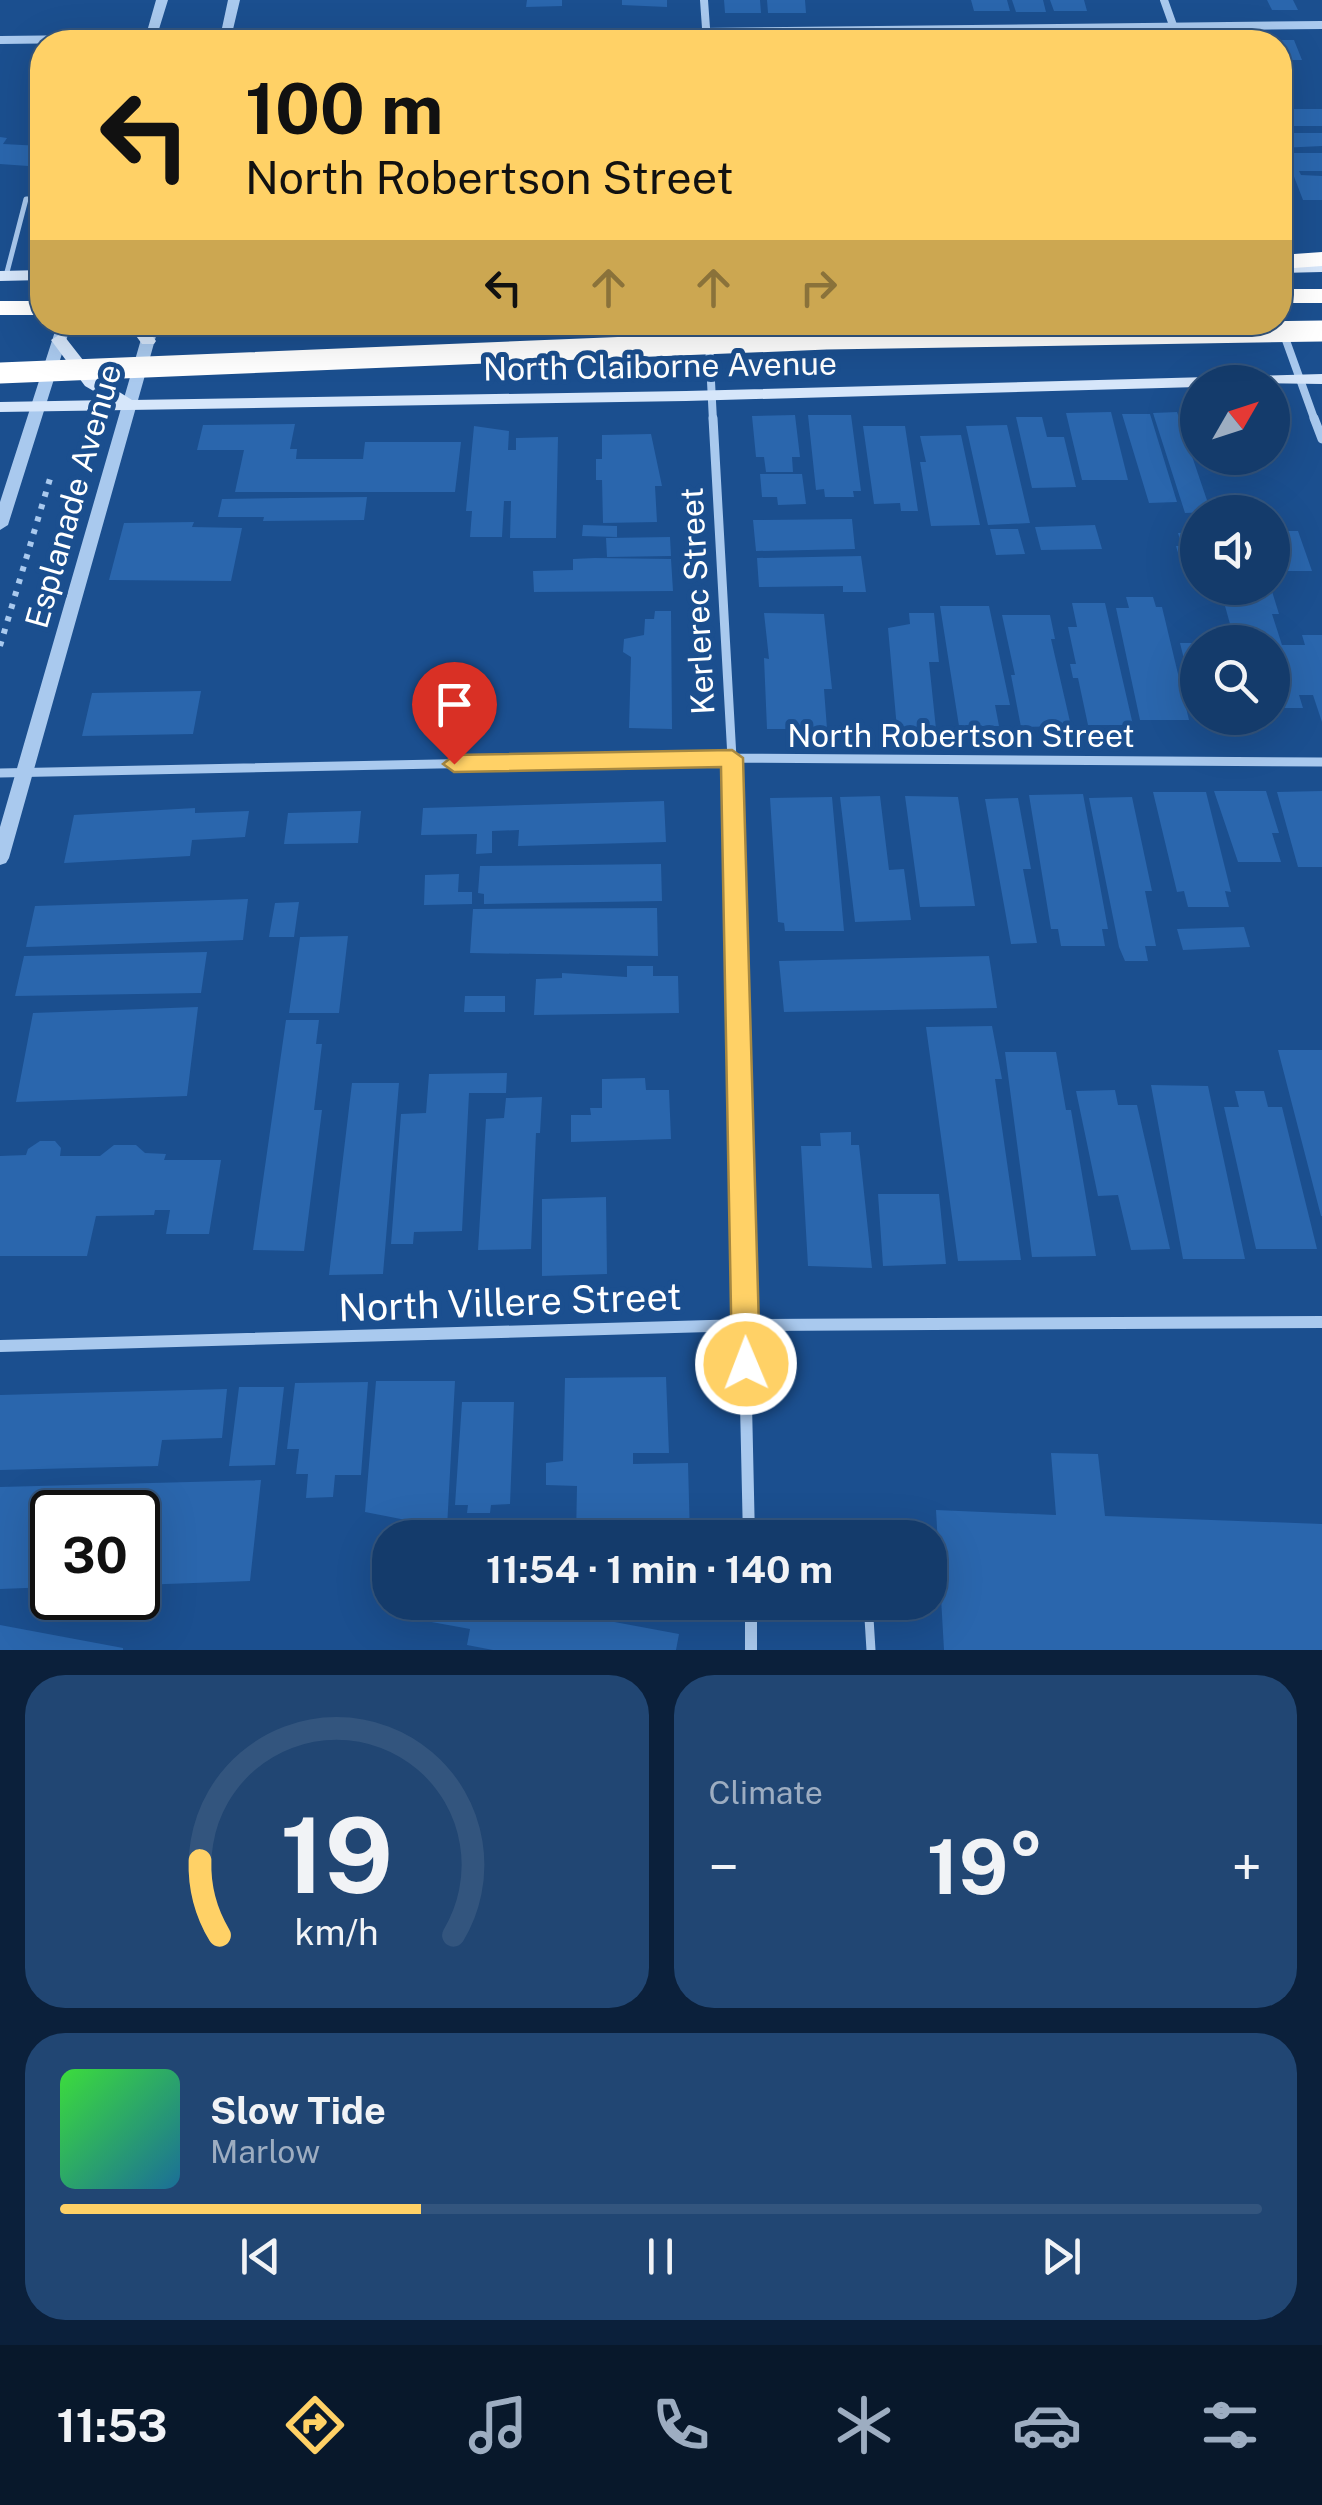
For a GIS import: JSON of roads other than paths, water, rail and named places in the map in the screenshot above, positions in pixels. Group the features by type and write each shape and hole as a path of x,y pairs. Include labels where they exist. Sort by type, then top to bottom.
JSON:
{"highway":[{"path":"1292,263 1322,259"},
{"path":"1292,296 1322,296"},
{"path":"0,308 30,308"},
{"path":"1292,331 1322,331"},
{"path":"0,373 443,352 1064,335"},
{"path":"0,353 443,352"}],"main road":[{"path":"1292,266 1322,268"},
{"path":"3,276 30,275"},
{"path":"144,335 148,341"},
{"path":"59,340 91,382 131,406"},
{"name":"North Claiborne Avenue","path":"0,408 713,396 1322,379"}],"street":[{"path":"153,30 162,0"},
{"path":"227,30 234,0"},
{"path":"704,0 706,30"},
{"path":"1164,0 1176,30"},
{"path":"1030,30 1322,25"},
{"path":"0,40 30,40"},
{"name":"Esplanade Avenue","path":"0,524 7,481 38,407 60,335"},
{"name":"Esplanade Avenue","path":"0,858 150,335"},
{"name":"Kerlerec Street","path":"709,335 732,758 749,1520"},
{"path":"1284,335 1322,440"},
{"name":"North Robertson Street","path":"0,773 732,758 1322,762"},
{"name":"North Villere Street","path":"0,1346 745,1325 1322,1322"},
{"path":"751,1620 752,1650"}],"lane":[{"path":"3,276 26,199 30,199"},
{"path":"869,1620 871,1650"}]}
